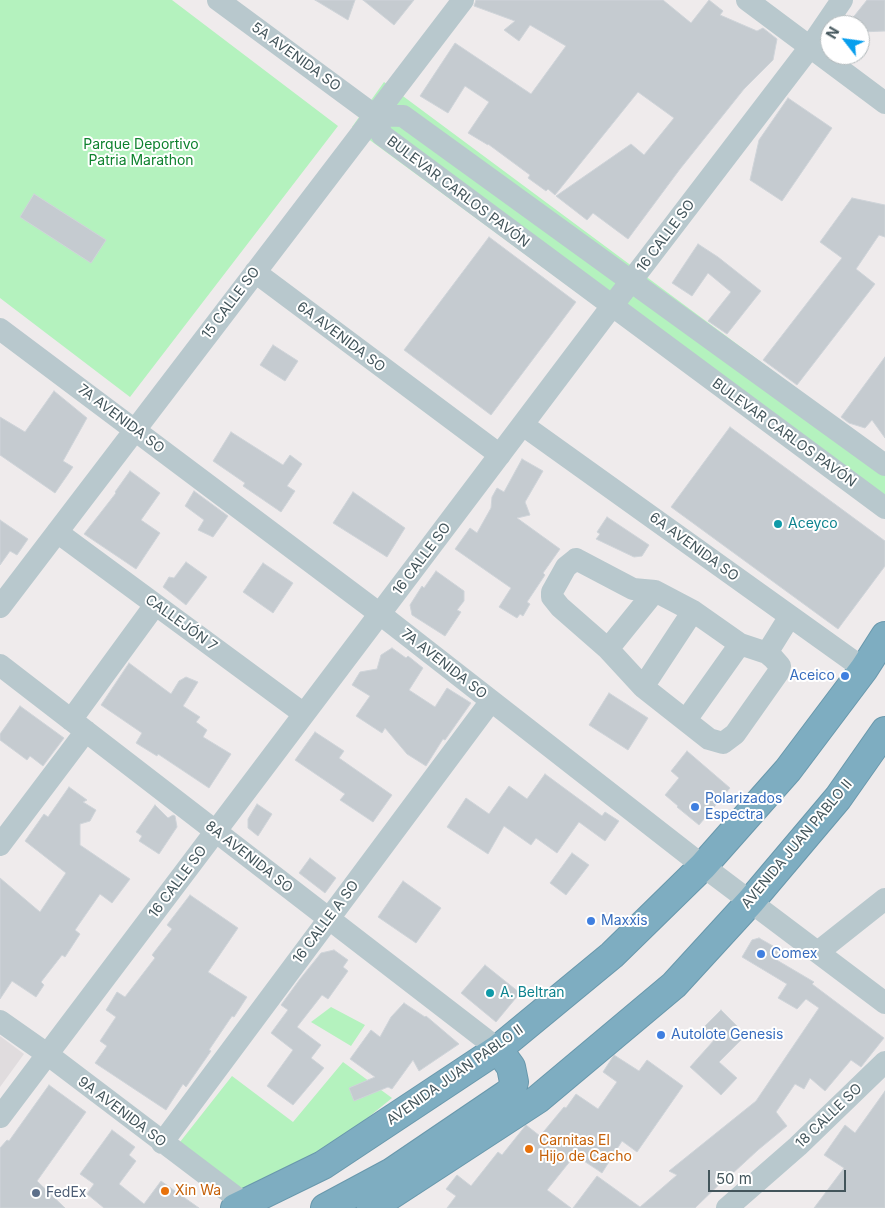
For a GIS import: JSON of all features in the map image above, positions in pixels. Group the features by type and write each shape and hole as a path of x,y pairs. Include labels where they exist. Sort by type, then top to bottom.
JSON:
{"highway":[{"name":"AVENIDA JUAN PABLO II","path":"240,1206 323,1165 498,1049 612,955 704,866 788,770 864,669 885,636"},
{"name":"AVENIDA JUAN PABLO II","path":"371,1208 538,1099 674,985 751,901 838,798 881,741"},
{"path":"325,1208 392,1172 507,1094 512,1089 514,1082 511,1067 498,1049"}],"street":[{"name":"5A AVENIDA SO","path":"218,0 374,115"},
{"name":"15 CALLE SO","path":"0,607 463,0"},
{"path":"747,0 885,103"},
{"name":"16 CALLE SO","path":"0,1117 612,306 810,47 842,0"},
{"name":"BULEVAR CARLOS PAVÓN","path":"885,465 404,116 374,115 382,135 885,508"},
{"name":"6A AVENIDA SO","path":"255,272 500,455"},
{"name":"7A AVENIDA SO","path":"0,329 380,614 704,866 885,1003"},
{"name":"6A AVENIDA SO","path":"523,425 864,669"},
{"name":"CALLEJÓN 7","path":"57,532 304,714"},
{"path":"576,559 633,589 654,591 693,611 740,644 767,653 780,666 778,673 735,734 723,743 709,739 643,687 608,649 560,607 552,598 552,592 566,567 576,559"},
{"path":"608,649 654,591"},
{"path":"0,845 79,726 155,605"},
{"path":"643,687 693,611"},
{"path":"767,653 790,616"},
{"path":"686,720 740,644"},
{"name":"8A AVENIDA SO","path":"0,665 498,1049"},
{"name":"16 CALLE A SO","path":"162,1143 491,701"},
{"path":"818,952 885,898"},
{"name":"9A AVENIDA SO","path":"0,1021 47,1054 240,1206"},
{"name":"18 CALLE SO","path":"727,1208 798,1146 885,1062"}],"shaded area":[{"path":"0,1036 24,1054 0,1087"}],"green space":[{"name":"Parque Deportivo Patria Marathon","path":"0,0 172,0 338,126 130,397 0,298"},
{"path":"384,82 885,454 885,519 352,127"},
{"path":"331,1007 365,1025 351,1046 311,1022"},
{"path":"343,1062 392,1098 327,1151 244,1194 180,1142 232,1076 293,1122"}],"building":[{"path":"315,0 355,0 348,20"},
{"path":"363,0 414,0 394,25"},
{"path":"476,0 663,0 691,23 709,0 723,11 720,15 757,31 763,28 777,39 773,60 744,89 680,169 628,239 593,213 587,220 556,196 631,144 644,155 674,118 638,92 555,195 548,189 546,191 528,178 530,175 488,144 468,133 489,102 465,86 448,113 420,96 455,43 531,94 566,46 530,25 519,41 504,30 515,21 474,6"},
{"path":"867,0 885,0 885,31 870,32 870,15 855,15"},
{"path":"788,98 832,128 782,201 750,180 759,140"},
{"path":"34,194 106,240 91,263 20,217"},
{"path":"852,198 885,205 885,237 879,235 856,269 875,284 797,385 763,360 842,258 820,242"},
{"path":"489,237 576,302 491,415 404,350"},
{"path":"698,244 718,257 761,291 727,334 708,321 731,292 708,273 692,296 672,283"},
{"path":"273,345 298,361 285,381 260,365"},
{"path":"885,357 885,438 872,420 865,428 849,423 841,417"},
{"path":"54,391 87,418 63,461 73,467 55,493 0,455 0,417 25,432"},
{"name":"Aceyco","path":"730,427 885,541 885,566 838,629 671,507"},
{"path":"231,432 283,465 290,455 302,464 287,486 295,491 281,512 243,486 245,483 213,461"},
{"path":"522,459 543,471 525,502 530,515 517,518 560,549 543,573 545,575 527,602 530,604 523,616 520,614 517,618 499,607 511,588 455,549 470,528 477,533 491,508 492,497 497,488 504,492"},
{"path":"130,471 160,493 141,520 160,533 136,569 84,534 116,493"},
{"path":"194,491 228,516 213,537 198,530 204,520 185,506"},
{"path":"353,492 405,528 387,557 333,523"},
{"path":"607,517 649,545 642,556 634,557 596,539 600,534 597,532"},
{"path":"0,520 28,539 17,555 10,551 0,565"},
{"path":"186,562 207,577 186,605 163,587 169,577 174,578"},
{"path":"263,563 293,583 273,613 243,592"},
{"path":"436,571 464,591 464,601 457,610 461,612 445,636 412,615 410,605 422,586 424,588"},
{"path":"392,648 406,658 408,656 423,668 409,690 435,707 447,688 471,703 445,740 443,739 426,766 407,754 385,728 382,733 356,716 370,696 352,685 360,672 377,669 381,655"},
{"path":"129,663 171,694 179,681 186,677 198,682 183,706 200,717 196,722 207,730 203,737 231,754 209,788 158,754 157,756 136,743 142,733 101,705"},
{"path":"609,693 648,718 628,750 589,725"},
{"path":"20,706 64,738 43,766 30,756 27,760 0,740 0,734"},
{"path":"315,732 344,751 339,758 392,795 373,822 340,800 345,794 295,760"},
{"path":"687,751 730,788 699,825 665,795 679,778 671,771"},
{"path":"545,774 602,816 605,812 619,821 605,841 579,822 557,853 536,838 531,845 504,826 488,854 447,827 466,798 489,814 509,786 527,799"},
{"path":"69,787 87,800 83,802 96,810 90,821 80,824 80,845 130,879 112,903 100,894 75,930 80,934 65,957 62,955 41,982 44,985 36,997 12,981 0,999 0,878 40,912 66,873 25,841 44,814 48,817"},
{"path":"257,804 272,814 258,836 248,828 248,819"},
{"path":"155,805 168,818 173,815 175,816 177,827 159,854 139,841 142,836 136,832"},
{"path":"572,853 589,865 566,895 550,883"},
{"path":"310,858 336,878 325,893 299,873"},
{"path":"403,881 441,908 416,943 378,917"},
{"path":"190,895 238,928 208,972 247,997 234,1017 232,1016 186,1087 183,1084 166,1110 95,1063 107,1046 100,1041 116,1017 106,1010 117,992 125,997 155,958 152,955 172,929 167,925"},
{"path":"759,938 780,950 775,959 814,982 812,984 884,1038 861,1067 851,1060 825,1091 810,1078 804,1089 795,1084 776,1112 787,1126 731,1173 695,1208 573,1208 597,1176 640,1207 677,1175 669,1171 756,1101 819,1008 806,999 797,1009 778,998 787,984 742,957 752,940"},
{"path":"334,950 348,960 343,967 348,971 328,999 322,995 297,1027 321,1045 311,1058 324,1068 293,1105 267,1086 293,1050 271,1033 288,1010 281,1005 300,979 321,953"},
{"name":"A. Beltran","path":"485,965 520,993 496,1022 461,993"},
{"path":"404,1003 426,1016 459,1044 419,1071 413,1060 392,1089 388,1087 354,1101 349,1088 375,1077 350,1059 371,1030 380,1037 391,1017"},
{"path":"721,1010 746,1035 719,1062 737,1078 721,1095 690,1067 715,1039 703,1028"},
{"path":"614,1055 639,1071 647,1060 683,1086 637,1152 622,1141 602,1173 575,1155 547,1190 571,1208 447,1208 456,1196 446,1189 457,1175 471,1186 498,1152 502,1155 526,1125 540,1136 564,1107 566,1108 576,1094 598,1109 617,1082 603,1072"},
{"path":"49,1085 86,1112 37,1181 65,1208 0,1208 0,1148 7,1140 9,1141"},
{"path":"885,1091 885,1208 814,1208 844,1168 824,1155 845,1125 855,1133"},
{"path":"112,1130 135,1147 129,1155 136,1161 119,1184 144,1204 161,1181 199,1208 104,1208 87,1194 94,1184 80,1174"}],"place":[{"name":"Aceyco","path":"778,524"},
{"name":"Aceico","path":"845,676"},
{"name":"Polarizados Espectra","path":"695,807"},
{"name":"Maxxis","path":"591,921"},
{"name":"Comex","path":"761,954"},
{"name":"A. Beltran","path":"490,993"},
{"name":"Autolote Genesis","path":"661,1035"},
{"name":"Carnitas El Hijo de Cacho","path":"529,1149"},
{"name":"Xin Wa","path":"165,1191"},
{"name":"FedEx","path":"36,1193"}]}
